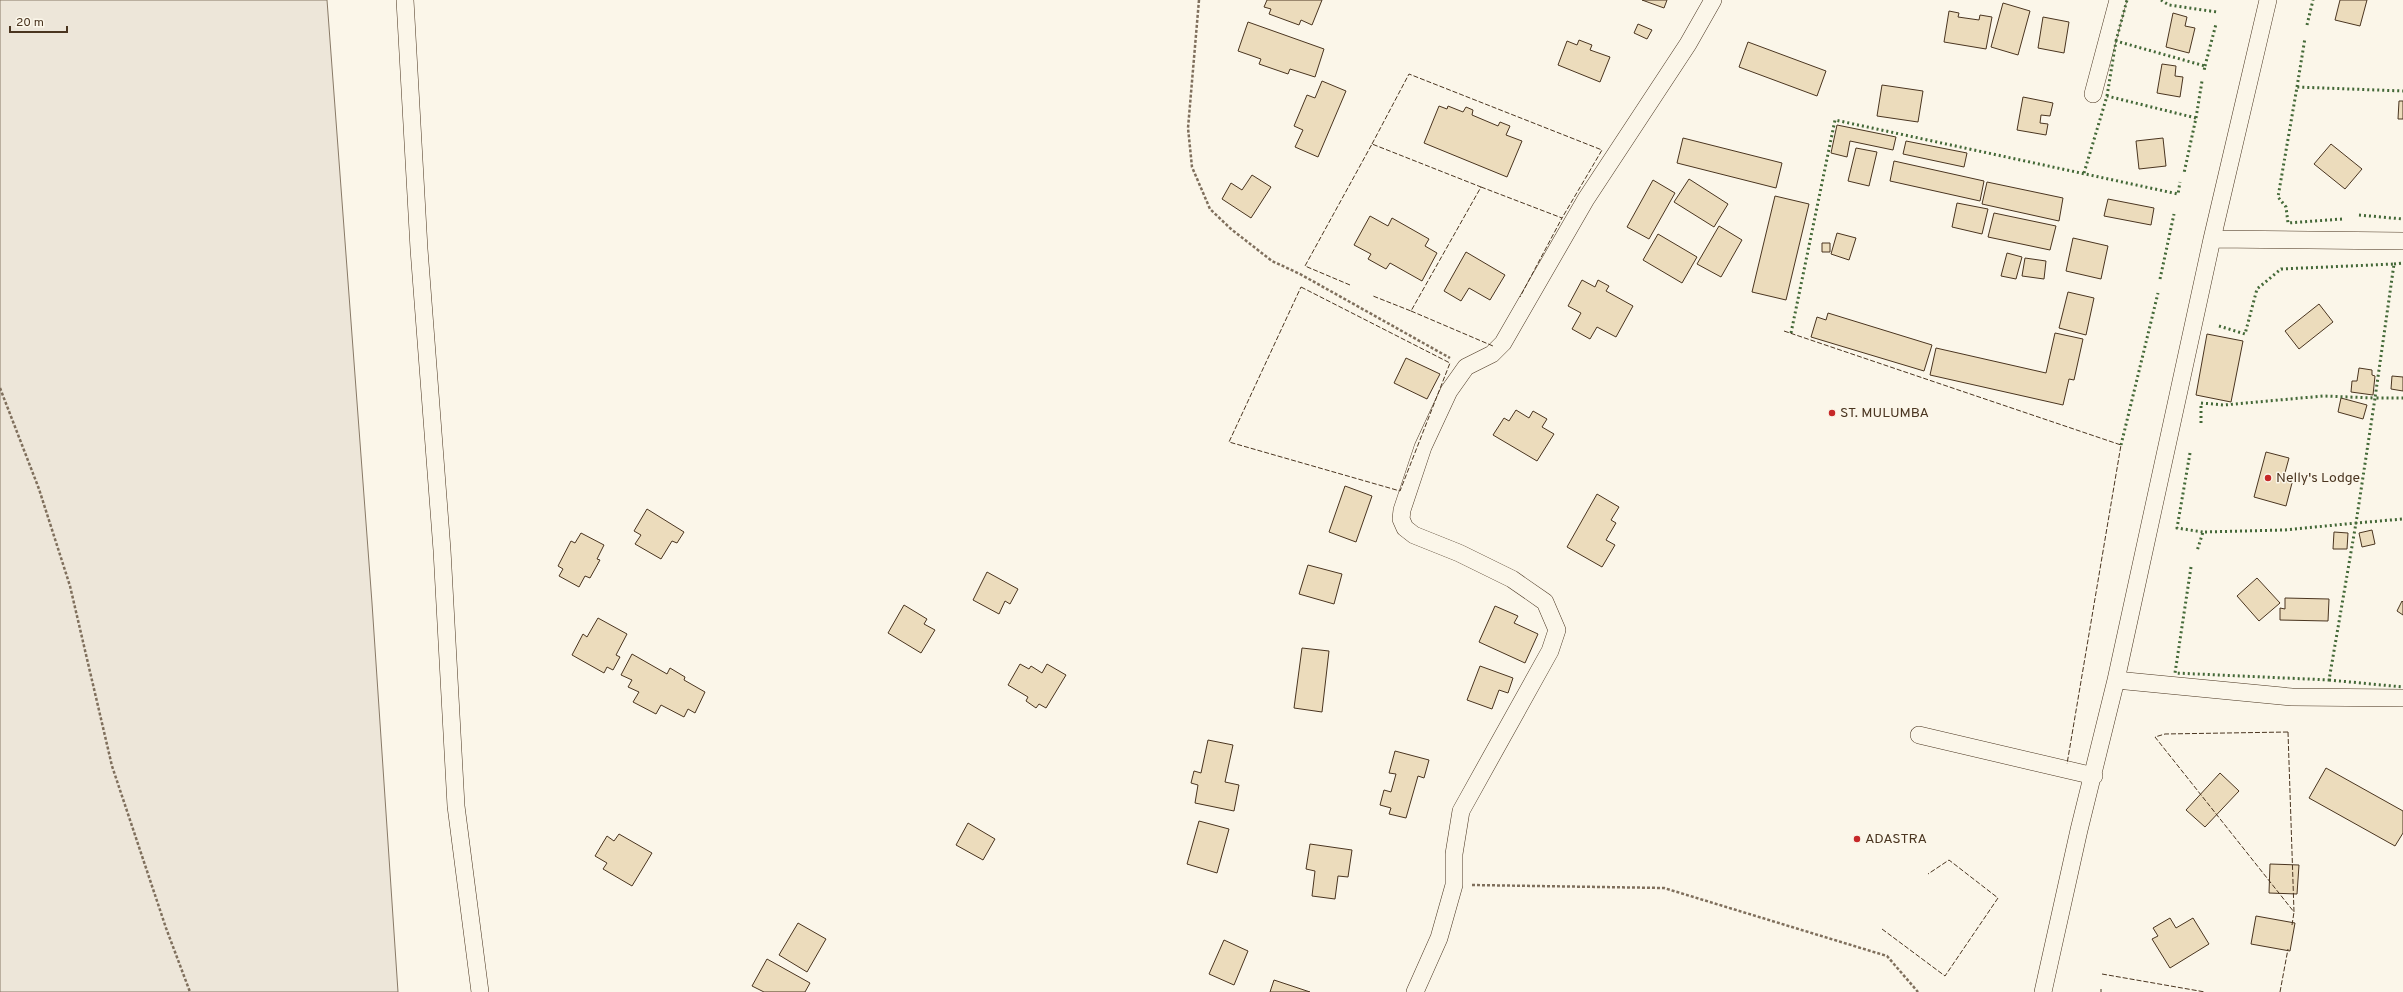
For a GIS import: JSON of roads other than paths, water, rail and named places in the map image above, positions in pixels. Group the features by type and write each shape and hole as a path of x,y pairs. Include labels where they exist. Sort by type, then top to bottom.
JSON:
{"street":[{"path":"405,0 419,249 442,550 456,806 480,992"},
{"path":"1415,992 1439,938 1454,885 1454,854 1461,811 1550,651 1557,630 1545,602 1512,579 1458,553 1414,535 1406,528 1401,519 1402,510 1423,447 1443,401 1466,367 1492,354 1502,343 1586,199 1688,44 1713,0"},
{"path":"2092,94 2118,0"},
{"path":"2044,992 2079,830 2094,776 2116,680 2212,239 2268,0"},
{"path":"2212,239 2403,241"},
{"path":"2116,680 2292,697 2403,698"},
{"path":"1919,735 2094,776"}],"place":[{"name":"ST. MULUMBA","path":"1832,413"},
{"name":"Nelly's Lodge","path":"2268,478"},
{"name":"ADASTRA","path":"1857,839"}]}
